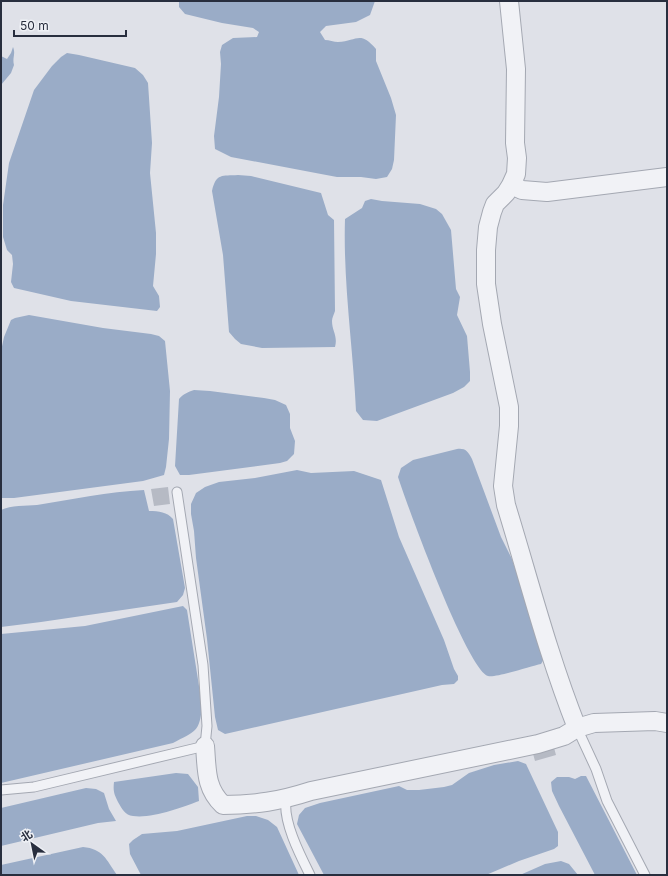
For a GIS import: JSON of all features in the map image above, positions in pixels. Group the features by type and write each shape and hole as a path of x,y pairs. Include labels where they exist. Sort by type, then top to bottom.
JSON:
{"street":[{"path":"510,1 516,69 515,143 518,158 516,174 511,185 506,193 495,204 488,227 486,250 486,284 491,318 509,407 509,426 504,486 505,499 560,686 577,728"},
{"path":"511,185 522,190 547,192 667,177"},
{"path":"205,746 210,790 223,805 245,805 286,800 318,790 538,744 564,736 577,728 594,723 655,721 667,723"}],"lane":[{"path":"1,790 34,786 205,746 207,726 203,665 177,492"},
{"path":"577,728 596,769 607,801 645,875"},
{"path":"286,800 284,808 287,822 310,875"}],"water":[{"path":"179,1 375,1 370,15 356,22 326,26 320,32 325,40 335,42 362,38 371,43 376,49 376,61 391,98 396,115 394,160 392,169 387,177 376,179 361,177 337,177 231,157 215,149 214,136 219,97 221,64 220,52 222,45 233,38 257,37 259,32 253,28 222,23 185,14 179,7"},
{"path":"13,47 14,65 11,73 1,85 1,56 7,59"},
{"path":"67,53 135,68 143,75 148,83 152,143 150,173 156,233 153,286 159,296 160,307 157,311 71,301 14,288 11,282 13,264 12,255 7,250 3,237 3,205 9,163 34,90 52,66"},
{"path":"238,175 251,176 321,193 328,215 334,220 335,311 332,321 336,340 335,347 262,348 241,344 229,332 223,255 212,191 218,178"},
{"path":"371,199 420,204 436,209 442,214 451,230 456,289 460,297 457,315 467,336 470,372 470,381 464,387 453,393 377,421 363,420 356,411 345,267 345,219 362,208 365,201"},
{"path":"29,315 103,328 151,334 159,336 165,341 170,391 169,439 164,475 143,481 14,498 1,498 1,351 4,337 11,320"},
{"path":"194,390 264,398 275,400 286,405 290,414 290,428 295,441 294,454 287,461 280,463 180,475 175,466 179,399 186,393"},
{"path":"457,449 466,451 472,459 501,537 512,559 544,659 541,664 506,674 488,676 478,667 466,646 438,584 398,477 401,468 413,460"},
{"path":"297,470 311,473 354,471 381,480 399,537 444,640 458,676 458,680 454,684 442,685 225,734 218,730 215,717 191,504 196,493 205,487 219,482 255,478"},
{"path":"144,490 149,511 162,512 173,519 185,588 183,595 177,602 1,627 1,510 14,506 37,505 104,494"},
{"path":"183,606 187,610 202,705 200,721 195,730 173,743 1,783 1,634 85,626"},
{"path":"518,761 526,764 558,832 558,846 554,849 519,861 486,875 324,875 297,824 299,815 305,808 320,803 399,786 407,790 444,787 452,785 469,773 494,765"},
{"path":"176,773 188,774 198,787 199,801 158,814 149,816 133,816 124,811 115,795 114,782"},
{"path":"581,776 586,776 637,875 595,875 552,791 551,782 557,777 569,777 575,779"},
{"path":"86,788 96,789 104,793 109,809 116,821 98,823 1,846 1,808"},
{"path":"247,816 256,816 268,820 277,827 299,875 141,875 130,854 129,844 142,834 177,831"},
{"path":"83,847 90,848 100,853 107,860 117,875 1,875 1,865"},
{"path":"561,861 569,864 578,875 520,875 545,864"}],"building":[{"path":"168,487 170,504 154,506 151,489"},
{"path":"553,744 556,755 535,761 532,750"}]}
